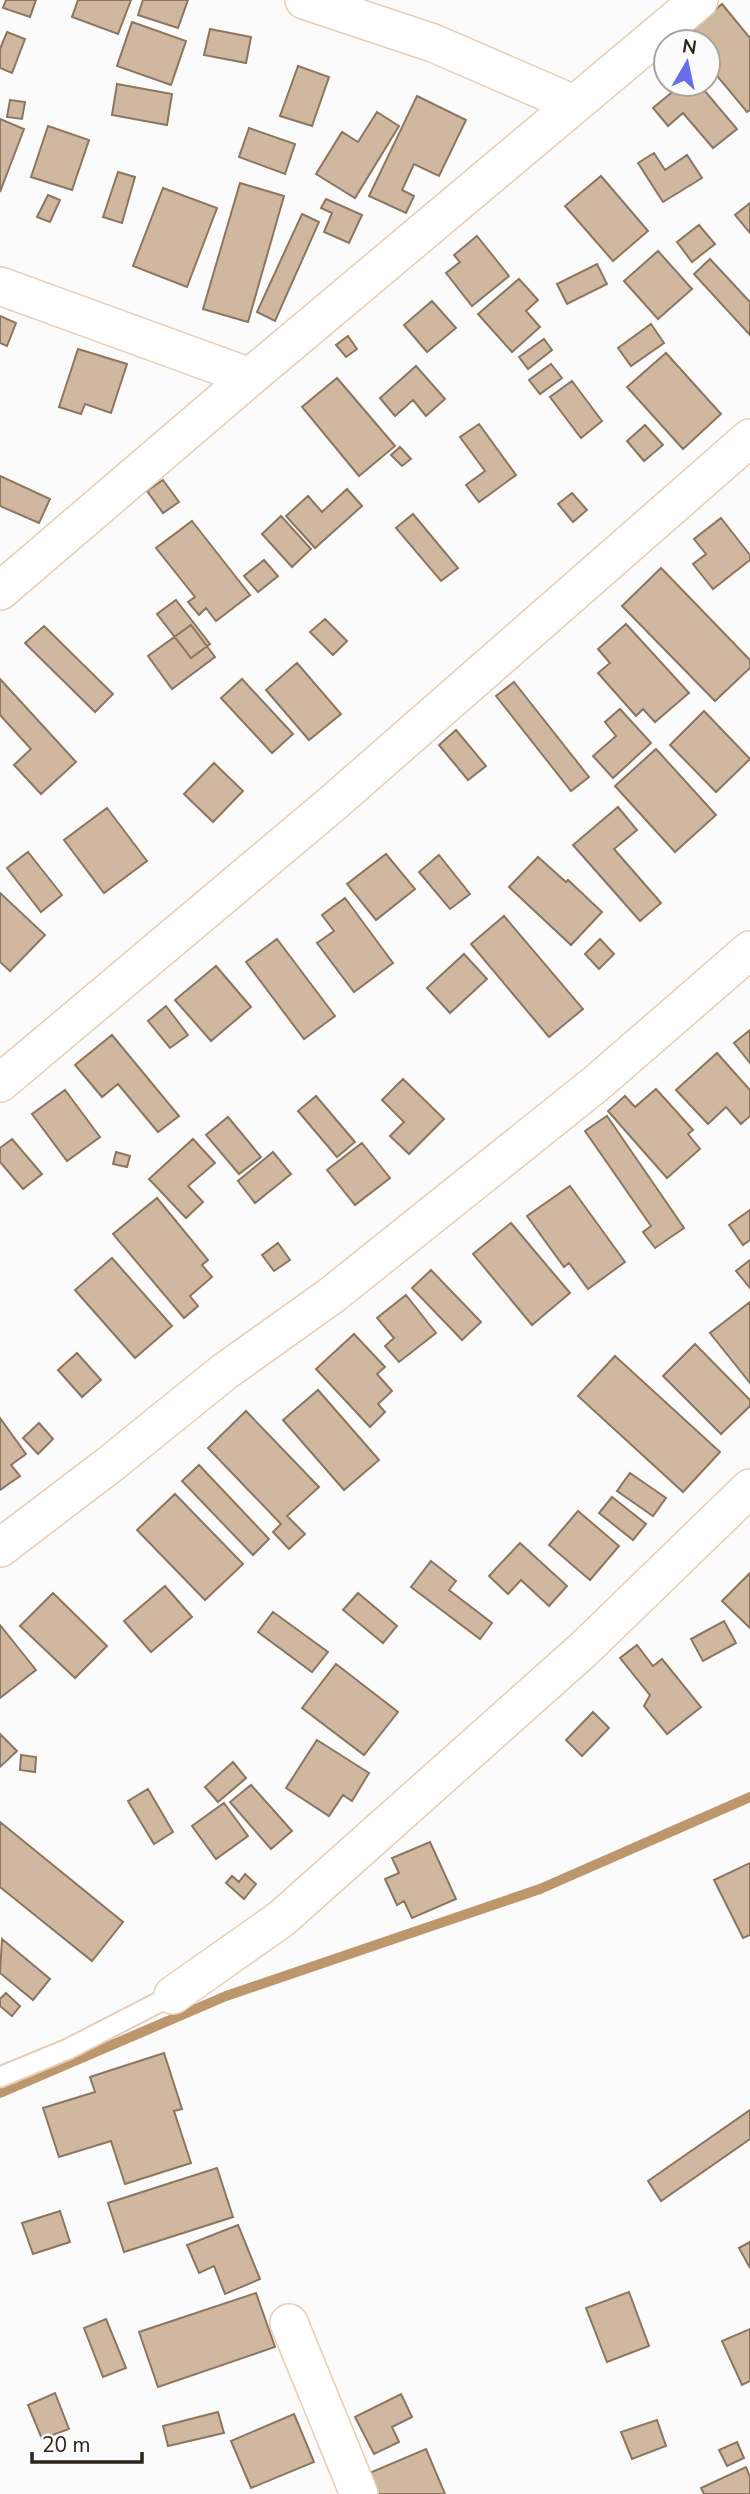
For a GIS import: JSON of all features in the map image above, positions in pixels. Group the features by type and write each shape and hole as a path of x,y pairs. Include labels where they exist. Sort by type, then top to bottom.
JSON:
{"street":[{"path":"304,0 433,43 574,104"},
{"path":"0,591 699,0"},
{"path":"0,286 250,377"},
{"path":"0,1083 333,803 750,438"},
{"path":"0,1548 224,1372 332,1295 598,1082 750,950"},
{"path":"173,1995 281,1919 584,1649 750,1488"},
{"path":"289,2323 359,2494"}],"lane":[{"path":"0,2077 68,2049 173,1995"}],"building":[{"path":"6,0 36,0 30,17 3,8"},
{"path":"78,0 131,0 118,34 72,17"},
{"path":"143,0 188,0 178,28 138,15"},
{"path":"722,4 750,38 750,110 747,112 722,82 722,28 694,28"},
{"path":"132,22 186,41 171,85 117,66"},
{"path":"210,29 251,37 246,63 204,55"},
{"path":"7,32 25,39 12,73 0,68 0,49"},
{"path":"298,66 329,77 312,126 280,116"},
{"path":"117,84 172,94 167,125 112,115"},
{"path":"417,96 466,120 439,176 414,164 402,190 414,196 406,213 369,196"},
{"path":"665,98 711,98 737,129 713,148 683,113 668,126 653,108"},
{"path":"10,100 25,102 22,119 7,117"},
{"path":"377,112 399,126 355,198 316,174 342,132 358,142"},
{"path":"0,119 24,129 0,192"},
{"path":"48,126 89,140 72,190 31,177"},
{"path":"249,128 295,144 285,174 239,157"},
{"path":"654,153 665,170 687,155 702,178 663,202 638,163"},
{"path":"118,172 135,177 122,223 103,217"},
{"path":"601,176 648,231 613,261 565,206"},
{"path":"240,183 284,196 248,322 203,309"},
{"path":"163,188 217,208 187,287 133,266"},
{"path":"48,195 60,200 50,222 37,217"},
{"path":"326,199 362,215 349,243 324,232 332,213 321,208"},
{"path":"750,203 750,233 735,215"},
{"path":"302,214 319,222 275,321 257,312"},
{"path":"699,225 715,244 692,262 677,242"},
{"path":"477,236 509,276 472,306 446,273 460,262 454,255"},
{"path":"658,251 692,289 658,319 624,281"},
{"path":"710,259 750,302 750,335 694,274"},
{"path":"597,264 607,284 567,304 557,284"},
{"path":"519,279 538,300 526,311 540,327 512,352 478,314"},
{"path":"432,301 456,328 427,352 404,325"},
{"path":"0,316 16,323 7,346 0,343"},
{"path":"651,324 664,343 631,366 618,348"},
{"path":"348,336 357,349 346,357 336,345"},
{"path":"544,339 552,350 528,369 519,357"},
{"path":"78,349 127,364 111,413 85,404 81,414 59,407"},
{"path":"666,353 721,414 683,449 627,387"},
{"path":"551,364 562,378 540,394 529,380"},
{"path":"416,366 445,399 426,416 413,400 395,416 380,398"},
{"path":"337,378 395,446 359,476 302,407"},
{"path":"572,381 602,421 581,438 550,397"},
{"path":"479,424 516,475 479,502 466,485 485,471 460,437"},
{"path":"645,425 663,445 644,461 627,441"},
{"path":"400,447 411,459 402,466 391,455"},
{"path":"0,476 50,499 39,523 0,506"},
{"path":"163,480 179,502 163,513 147,491"},
{"path":"347,489 362,506 315,548 286,516 308,496 322,512"},
{"path":"572,493 587,510 573,522 558,504"},
{"path":"413,514 458,568 441,581 396,528"},
{"path":"281,516 311,549 292,567 262,534"},
{"path":"721,518 750,555 750,560 713,589 693,564 706,554 694,539"},
{"path":"192,521 250,595 216,621 206,608 199,615 188,602 195,597 156,548"},
{"path":"264,560 278,576 258,592 244,576"},
{"path":"661,568 750,660 750,668 715,701 622,606"},
{"path":"176,600 210,644 191,658 157,614"},
{"path":"325,619 347,641 333,655 310,632"},
{"path":"626,624 689,693 655,722 643,709 636,716 598,673 610,663 598,649"},
{"path":"191,625 215,657 172,689 148,656"},
{"path":"44,626 113,694 95,712 25,643"},
{"path":"297,663 341,714 309,740 266,690"},
{"path":"0,679 76,762 41,794 14,765 31,749 0,715"},
{"path":"242,679 293,734 272,753 221,698"},
{"path":"514,682 589,777 571,791 496,696"},
{"path":"620,709 651,743 613,778 593,756 616,736 605,722"},
{"path":"704,711 750,759 716,792 670,745"},
{"path":"456,730 486,766 468,780 439,745"},
{"path":"656,749 716,815 675,852 615,786"},
{"path":"214,763 243,791 213,822 184,794"},
{"path":"618,807 637,830 614,849 661,903 640,921 573,845"},
{"path":"107,808 147,861 104,893 64,840"},
{"path":"28,852 62,895 41,912 7,868"},
{"path":"386,854 415,889 376,920 347,884"},
{"path":"439,855 470,894 450,909 419,872"},
{"path":"538,857 566,882 568,880 602,912 571,945 509,887"},
{"path":"0,893 45,935 10,971 0,962"},
{"path":"345,898 393,963 354,992 317,943 334,931 322,915"},
{"path":"504,916 583,1009 549,1037 471,944"},
{"path":"277,939 335,1016 304,1039 246,962"},
{"path":"600,939 614,954 599,969 585,954"},
{"path":"464,954 487,979 450,1013 427,988"},
{"path":"216,966 251,1007 211,1041 175,1000"},
{"path":"166,1006 188,1035 170,1048 148,1021"},
{"path":"750,1030 750,1063 734,1043"},
{"path":"112,1035 179,1116 158,1132 118,1084 102,1097 75,1065"},
{"path":"717,1053 750,1090 750,1116 741,1124 726,1107 708,1124 676,1090"},
{"path":"403,1079 444,1119 409,1154 390,1136 404,1122 382,1100"},
{"path":"656,1089 693,1130 688,1134 700,1149 667,1178 608,1111 625,1096 635,1107"},
{"path":"65,1090 100,1137 67,1161 32,1114"},
{"path":"316,1096 355,1142 337,1157 298,1111"},
{"path":"607,1116 684,1228 655,1248 643,1232 651,1226 585,1131"},
{"path":"228,1117 261,1157 239,1174 206,1135"},
{"path":"12,1139 42,1174 23,1189 0,1162 0,1148"},
{"path":"193,1139 215,1163 188,1186 203,1202 186,1218 149,1179"},
{"path":"362,1143 390,1178 355,1205 327,1170"},
{"path":"116,1152 130,1156 127,1167 113,1164"},
{"path":"273,1152 291,1174 255,1203 238,1181"},
{"path":"570,1186 625,1262 588,1289 569,1263 564,1267 527,1216"},
{"path":"157,1198 208,1260 202,1265 212,1277 190,1296 198,1306 184,1318 113,1234"},
{"path":"750,1210 750,1240 743,1245 729,1225"},
{"path":"511,1223 570,1293 532,1325 473,1254"},
{"path":"278,1243 290,1260 274,1271 262,1255"},
{"path":"112,1258 172,1326 135,1358 75,1290"},
{"path":"750,1260 750,1288 736,1271"},
{"path":"431,1270 481,1322 462,1340 412,1288"},
{"path":"406,1295 436,1333 399,1362 385,1346 394,1338 377,1318"},
{"path":"750,1302 750,1383 710,1333"},
{"path":"354,1334 385,1367 377,1374 392,1391 378,1404 385,1412 370,1427 316,1369"},
{"path":"695,1344 750,1400 750,1406 721,1434 663,1376"},
{"path":"77,1353 101,1380 82,1397 58,1370"},
{"path":"615,1356 720,1452 683,1492 578,1396"},
{"path":"318,1390 379,1460 344,1490 283,1420"},
{"path":"246,1411 319,1487 287,1516 305,1534 289,1549 273,1532 281,1524 208,1448"},
{"path":"0,1418 26,1454 11,1465 20,1476 0,1490"},
{"path":"39,1423 53,1439 38,1454 23,1438"},
{"path":"199,1465 269,1539 253,1555 182,1481"},
{"path":"630,1473 666,1498 653,1516 617,1491"},
{"path":"175,1494 243,1564 205,1600 137,1530"},
{"path":"612,1497 646,1524 633,1540 599,1513"},
{"path":"578,1511 619,1546 590,1580 549,1545"},
{"path":"520,1543 567,1586 549,1606 521,1580 508,1594 489,1576"},
{"path":"431,1561 456,1581 449,1590 492,1623 480,1639 411,1587"},
{"path":"750,1573 750,1628 722,1601"},
{"path":"165,1586 192,1617 151,1652 124,1621"},
{"path":"53,1593 107,1646 75,1678 20,1626"},
{"path":"358,1593 397,1626 383,1643 343,1610"},
{"path":"273,1612 328,1652 312,1672 258,1632"},
{"path":"724,1621 736,1643 703,1661 691,1639"},
{"path":"0,1625 36,1670 0,1698"},
{"path":"637,1645 653,1666 662,1659 701,1707 667,1734 644,1706 650,1695 620,1658"},
{"path":"336,1664 398,1712 364,1755 302,1708"},
{"path":"593,1712 609,1728 582,1756 566,1740"},
{"path":"0,1734 17,1751 0,1767"},
{"path":"317,1740 369,1773 352,1801 343,1795 329,1816 286,1788"},
{"path":"21,1755 36,1757 35,1772 20,1770"},
{"path":"233,1762 246,1778 218,1802 205,1787"},
{"path":"251,1785 292,1831 271,1849 230,1802"},
{"path":"148,1789 173,1832 154,1844 128,1801"},
{"path":"224,1803 248,1836 216,1859 192,1826"},
{"path":"0,1822 123,1922 92,1961 0,1887"},
{"path":"430,1842 456,1899 412,1918 404,1901 397,1905 385,1879 399,1873 392,1858"},
{"path":"750,1863 750,1935 743,1938 714,1880"},
{"path":"245,1874 256,1884 244,1899 226,1883 232,1876 239,1882"},
{"path":"2,1939 50,1979 33,2000 0,1973"},
{"path":"6,1993 20,2006 12,2016 0,2006 0,1999"},
{"path":"164,2053 182,2109 174,2111 191,2163 125,2184 111,2141 59,2157 43,2108 95,2092 90,2077"},
{"path":"750,2110 750,2139 661,2201 648,2181"},
{"path":"217,2168 233,2217 124,2252 108,2203"},
{"path":"60,2211 70,2242 33,2254 22,2223"},
{"path":"238,2225 260,2279 225,2294 214,2266 199,2273 187,2245"},
{"path":"750,2242 750,2268 739,2248"},
{"path":"629,2292 649,2346 607,2362 586,2308"},
{"path":"256,2293 275,2347 158,2387 139,2332"},
{"path":"106,2319 126,2368 103,2377 84,2328"},
{"path":"750,2329 750,2381 742,2385 722,2341"},
{"path":"55,2393 69,2429 42,2439 28,2405"},
{"path":"401,2394 412,2417 392,2427 399,2442 374,2454 355,2417"},
{"path":"218,2412 224,2433 168,2446 163,2426"},
{"path":"294,2414 314,2462 251,2488 231,2441"},
{"path":"657,2420 666,2446 632,2459 621,2432"},
{"path":"737,2442 744,2458 727,2466 719,2450"},
{"path":"426,2449 445,2494 375,2494 367,2474"},
{"path":"746,2467 750,2477 750,2494 704,2494 701,2488"}],"waterway":[{"path":"0,2093 226,1996 540,1889 750,1797"}]}
